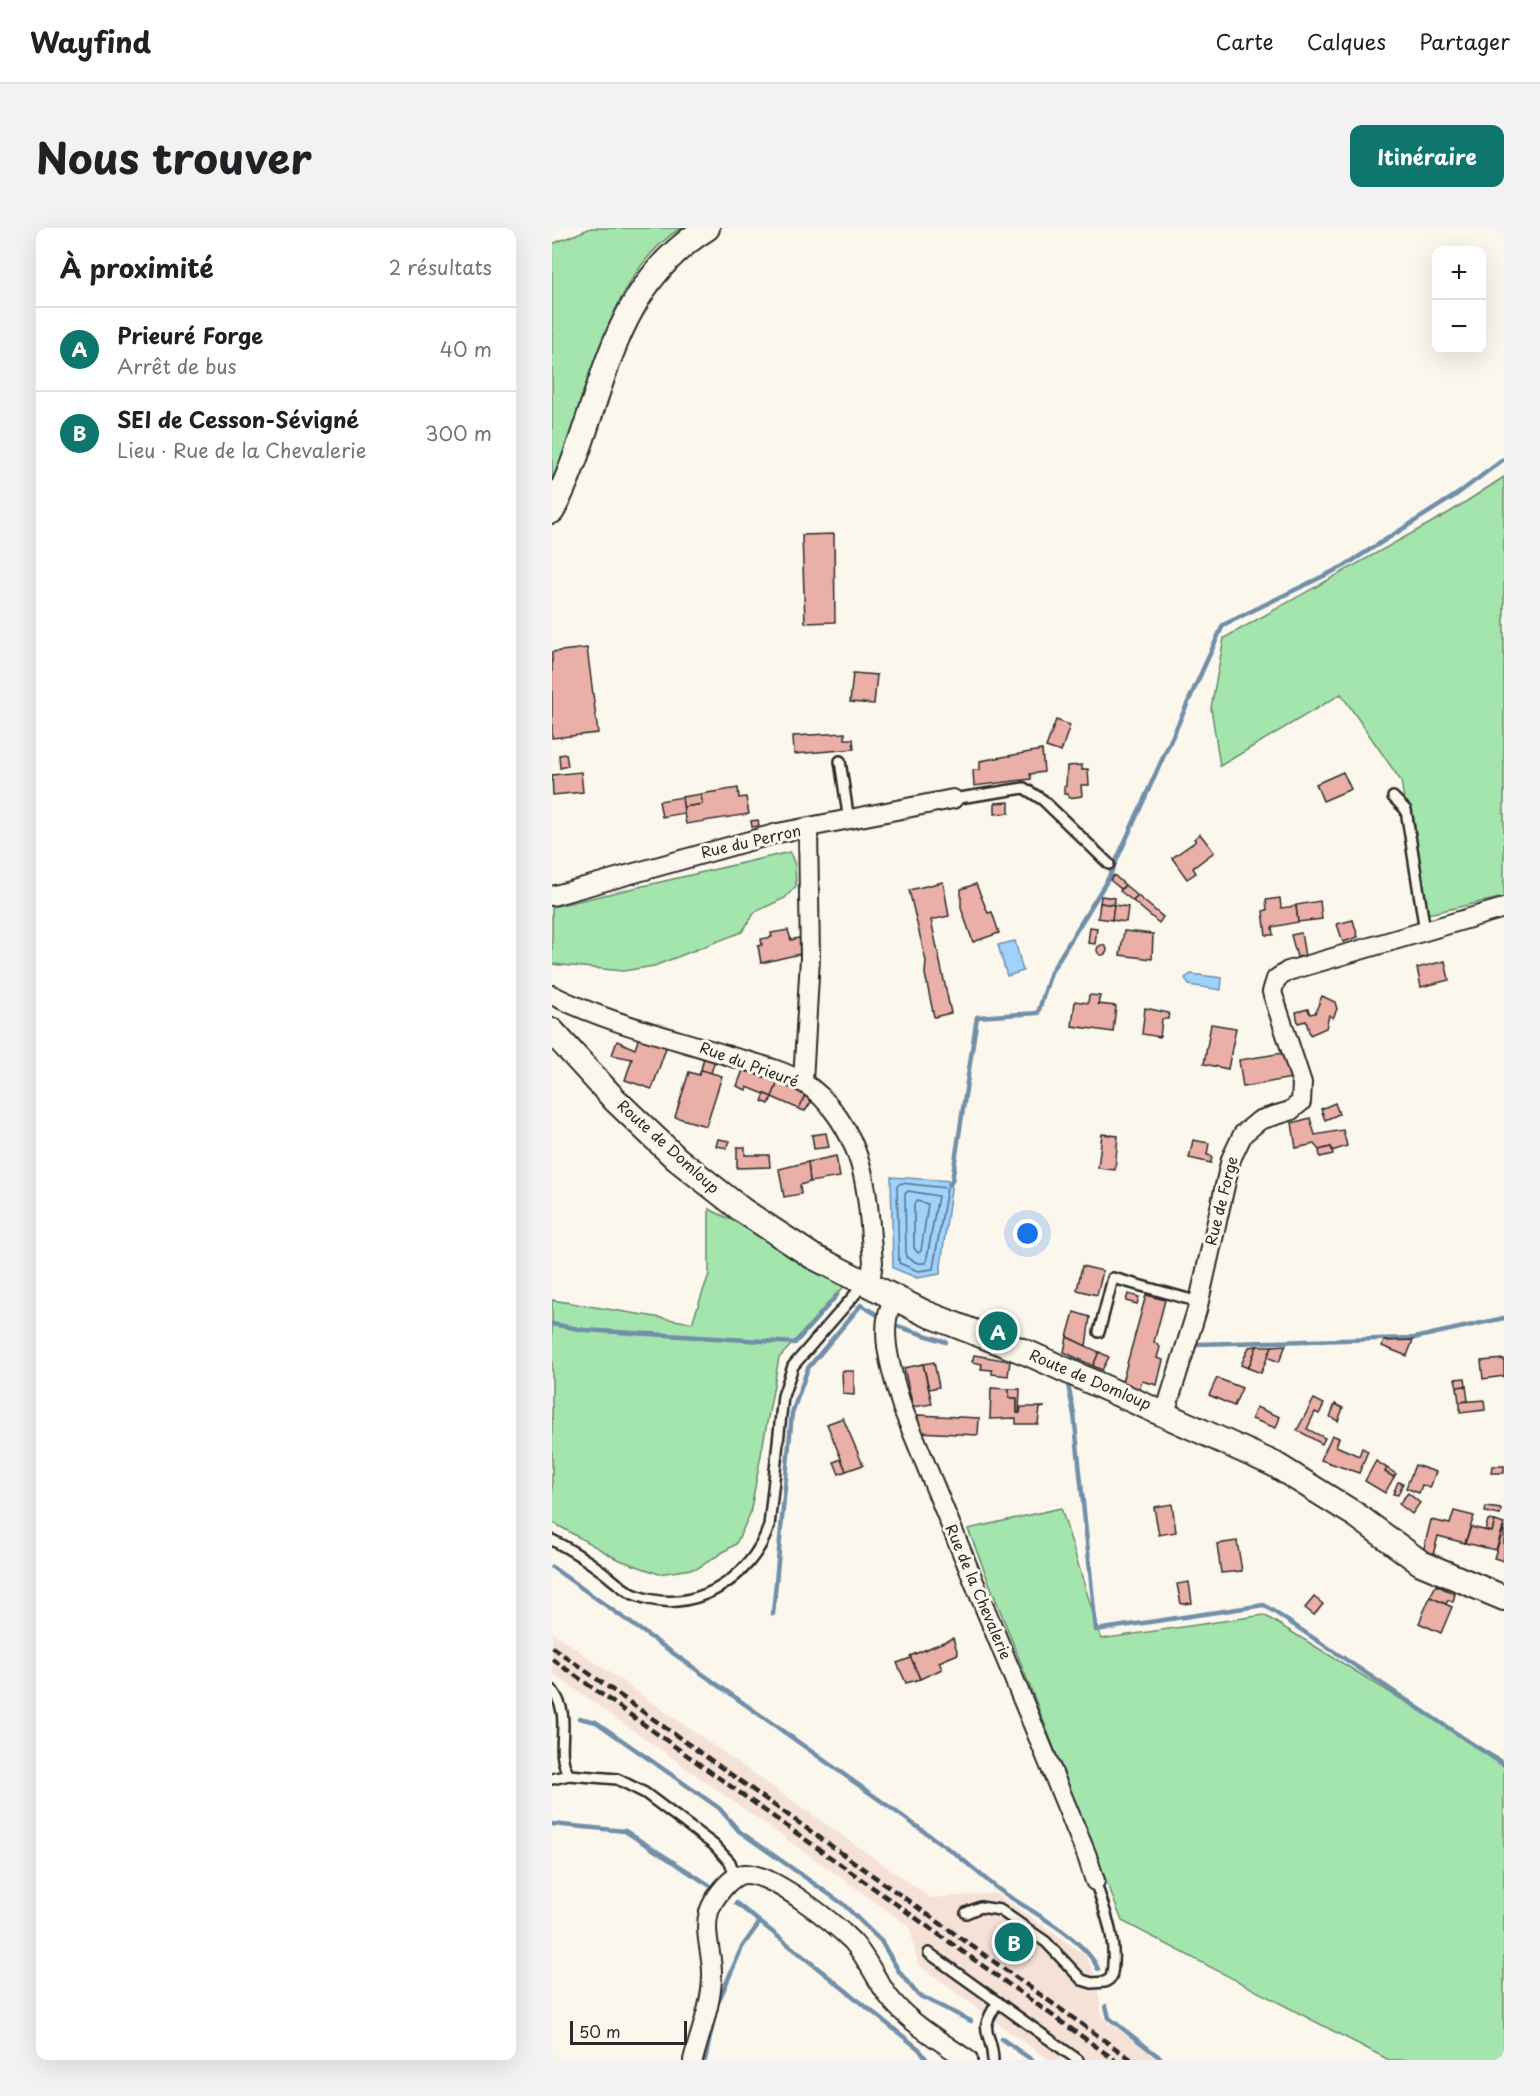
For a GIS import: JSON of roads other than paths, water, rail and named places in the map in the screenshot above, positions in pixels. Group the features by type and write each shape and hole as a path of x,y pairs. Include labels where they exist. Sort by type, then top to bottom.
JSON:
{"street":[{"path":"552,511 573,463 608,360 629,312 654,272 668,257 707,228"},
{"name":"Rue du Perron","path":"552,896 778,833 849,821 952,799"},
{"path":"803,1082 810,958 808,829"},
{"name":"Rue de Forge","path":"1165,1413 1198,1302 1231,1159 1243,1134 1260,1120 1290,1111 1300,1102 1302,1083 1272,992 1276,979 1288,970 1504,908"},
{"name":"Rue du Prieuré","path":"552,995 577,1007 762,1066 803,1082 827,1103 842,1124 860,1162 873,1262 871,1276 864,1284"},
{"name":"Route de Domloup","path":"552,1031 634,1119 714,1190 812,1256 894,1299 960,1328 1030,1354 1165,1413 1294,1474 1421,1563 1504,1598"},
{"name":"Rue de la Chevalerie","path":"894,1299 887,1314 887,1338 902,1407 1087,1856 1095,1881"},
{"path":"693,2060 712,1977 707,1928 709,1912 714,1899 743,1874 761,1876 826,1918 853,1942 892,2001 919,2026 969,2060"}],"lane":[{"path":"840,761 849,821"},
{"path":"952,799 1024,788 1043,800 1109,864"},
{"path":"1393,797 1406,810 1425,931"},
{"path":"1099,1332 1113,1278 1198,1302"},
{"path":"552,1540 586,1560 631,1593 655,1601 684,1601 708,1594 744,1571 763,1544 769,1527 783,1396 793,1366 864,1284"},
{"path":"552,1690 559,1699 564,1713 561,1755 569,1775"},
{"path":"552,1779 569,1775 617,1779 645,1793 714,1845 730,1862 736,1879"},
{"path":"966,1913 980,1907 1000,1911 1046,1942 1082,1980 1092,1983 1105,1982 1111,1978 1114,1952 1108,1921 1095,1881"},
{"path":"928,1953 1078,2060"},
{"path":"993,2060 985,2035 988,2017 998,2002"}],"water":[{"path":"1015,941 1023,971 1007,976 998,945"},
{"path":"1191,974 1222,978 1221,990 1189,985 1185,978"},
{"path":"891,1177 952,1181 940,1274 917,1278 893,1268"}],"waterway":[{"path":"949,1185 952,1181 977,1017 1038,1013 1051,972 1108,879 1223,625 1344,566 1456,495 1504,459"},
{"path":"552,1324 584,1330 795,1343 837,1295"},
{"path":"773,1614 792,1413 808,1368 861,1305 876,1314"},
{"path":"1193,1351 1196,1344 1414,1338 1504,1318"},
{"path":"897,1326 946,1342"},
{"path":"1073,1358 1080,1362"},
{"path":"1067,1380 1074,1414 1096,1630 1264,1605 1504,1765"},
{"path":"552,1567 957,1855 1001,1891 1069,1936 1082,1947 1098,1969"},
{"path":"579,1718 596,1722 719,1808 739,1831 843,1904 881,1941 900,1973 918,1995 971,2021"},
{"path":"552,1824 625,1831 709,1885"},
{"path":"736,1903 919,2049 927,2060"},
{"path":"716,2007 742,1947 760,1922"},
{"path":"1106,2006 1109,2018 1163,2060"},
{"path":"705,2060 714,2019"},
{"path":"1002,2039 1032,2060"}],"railway":[{"path":"552,1647 1132,2060"},
{"path":"552,1659 1115,2060"}],"place":[{"name":"Prieuré Forge","path":"998,1331"},
{"name":"SEI de Cesson-Sévigné","path":"1014,1942"}]}
